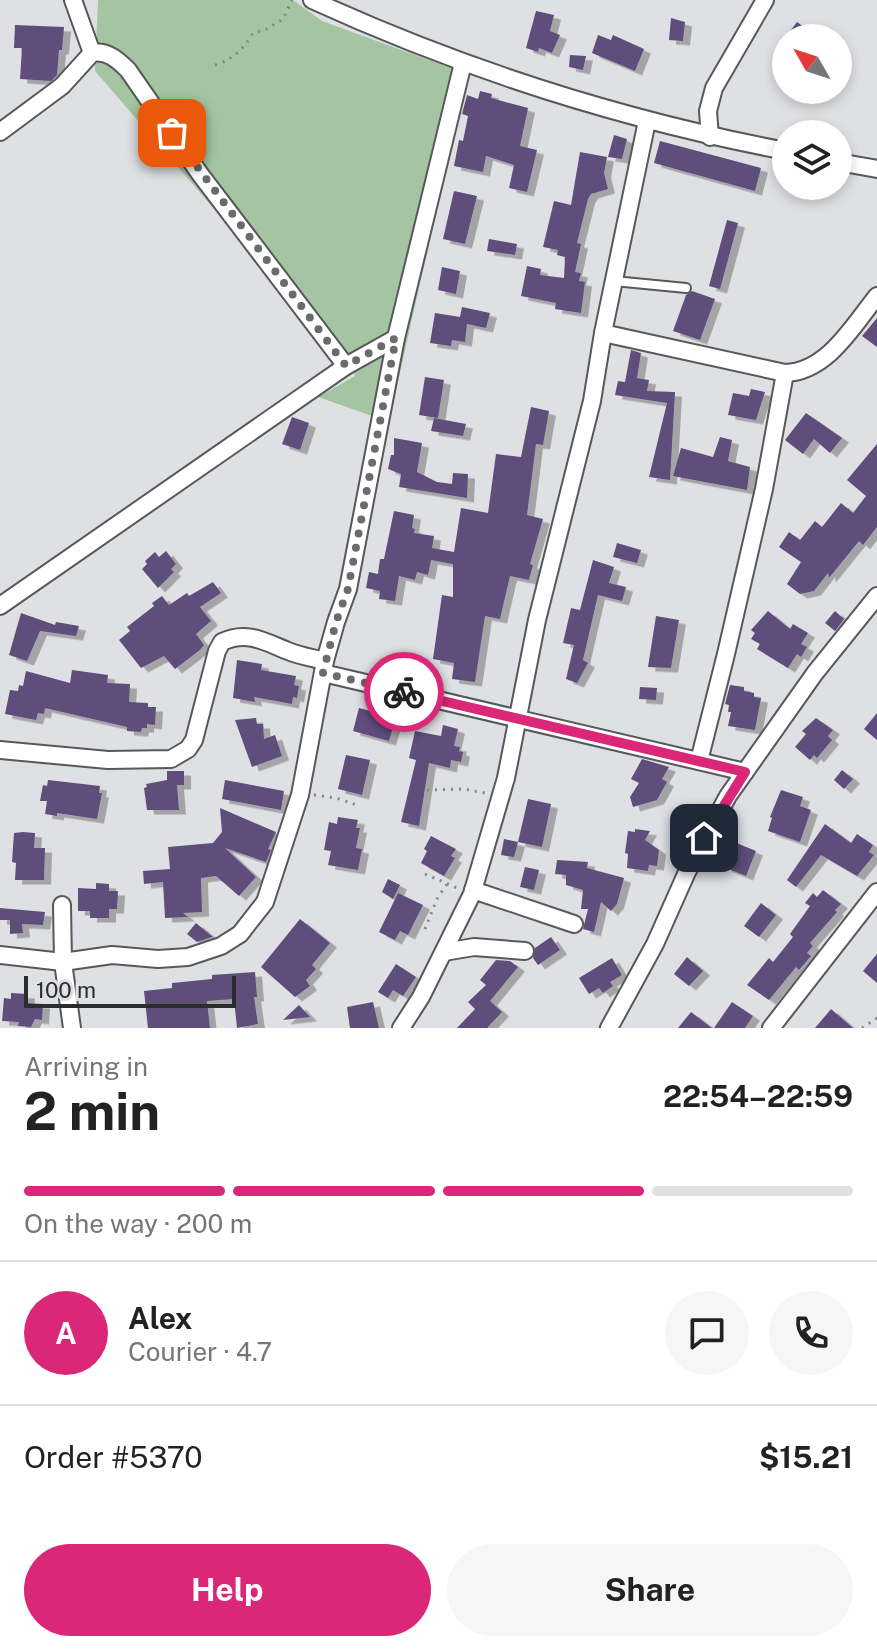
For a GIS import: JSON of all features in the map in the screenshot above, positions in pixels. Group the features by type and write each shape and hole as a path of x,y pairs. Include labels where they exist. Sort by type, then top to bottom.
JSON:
{"street":[{"path":"73,0 92,53"},
{"path":"312,0 463,63 647,121 772,148"},
{"path":"710,137 708,111 714,88 765,0"},
{"path":"0,132 62,86 92,53 103,52 128,70 200,174 346,366"},
{"path":"0,955 63,962 112,955 158,959 188,957 232,940 265,902 300,795 324,667 348,589 396,338 463,63"},
{"path":"401,1028 421,997 472,892 500,798 544,590 592,401 647,121"},
{"path":"852,165 877,169"},
{"path":"603,333 785,373 801,373 821,362 877,296"},
{"path":"0,606 346,366 396,338"},
{"path":"699,761 761,502 785,373"},
{"path":"609,1028 655,944 704,838 745,772 815,673 877,596"},
{"path":"0,750 108,760 171,759 188,749 194,740 222,642 249,636 324,667 518,718 745,772"},
{"path":"472,892 574,924"},
{"path":"771,1028 877,892"},
{"path":"62,905 63,962 72,1028"},
{"path":"444,952 474,947 525,951"}],"lane":[{"path":"614,281 686,288"}],"path":[{"path":"215,65 244,48 253,33 283,19 292,0"},
{"path":"427,790 474,789 500,798"},
{"path":"300,795 322,796 357,805"},
{"path":"425,874 472,892"},
{"path":"425,929 447,884"},
{"path":"862,1028 876,1020"}],"green space":[{"path":"98,0 293,0 322,21 467,74 389,422 318,397 355,376 349,365 95,71"}],"building":[{"path":"536,11 554,15 550,31 560,35 552,53 539,48 538,52 526,48"},
{"path":"671,18 685,22 683,41 669,40"},
{"path":"15,25 64,27 57,75 51,81 20,79 22,48 14,48"},
{"path":"598,35 611,40 613,35 644,49 635,71 592,53"},
{"path":"570,55 586,56 583,70 569,67"},
{"path":"480,91 492,94 491,98 528,108 520,146 537,150 527,192 509,188 514,165 486,156 483,172 454,166 468,116 462,114 467,95 478,99"},
{"path":"614,135 627,139 622,159 608,157"},
{"path":"660,141 761,168 755,191 654,163"},
{"path":"580,152 607,157 604,173 608,189 591,194 588,199 577,243 581,244 575,272 581,273 579,281 585,282 581,313 555,309 556,303 521,296 527,266 541,269 540,275 564,278 565,257 557,255 558,250 543,247 554,201 571,205"},
{"path":"454,191 477,196 465,244 443,239"},
{"path":"727,220 738,223 720,289 709,286"},
{"path":"489,239 517,244 515,255 487,251"},
{"path":"442,267 460,271 456,294 438,290"},
{"path":"692,291 715,299 700,340 673,331 686,295"},
{"path":"462,307 490,313 486,328 467,324 465,342 452,340 451,346 430,343 435,313 460,317"},
{"path":"877,318 877,347 862,336"},
{"path":"631,350 641,353 637,378 649,380 647,391 675,392 670,480 649,477 667,403 615,395 618,381 625,382"},
{"path":"425,377 444,380 438,418 419,415"},
{"path":"751,389 765,392 756,420 728,415 733,393 749,396"},
{"path":"531,407 549,411 543,445 536,444 527,515 543,519 530,564 533,565 529,580 510,576 500,619 485,616 475,682 452,679 454,663 433,659 442,595 453,597 453,564 431,560 428,575 417,572 415,580 399,576 395,601 379,599 380,591 366,588 369,572 378,574 394,511 414,515 414,533 434,536 432,548 454,552 461,508 488,513 496,454 521,457"},
{"path":"806,413 842,438 830,453 814,439 803,454 785,440"},
{"path":"292,417 309,423 300,450 282,444"},
{"path":"434,418 466,424 463,436 431,431"},
{"path":"720,437 732,440 728,461 750,467 747,490 673,476 681,448 713,457"},
{"path":"394,438 422,443 417,472 437,482 452,484 453,473 468,474 467,498 399,487 401,474 388,469 391,455 394,455"},
{"path":"877,444 877,527 863,545 859,541 829,578 828,573 814,591 800,594 787,584 801,562 779,547 789,532 800,540 815,521 822,527 841,503 853,513 866,496 847,480"},
{"path":"617,543 641,550 637,563 613,557"},
{"path":"166,551 176,564 171,569 174,572 158,588 142,569 147,564 145,561 155,552 159,557"},
{"path":"593,560 614,567 609,583 626,587 622,601 598,595 583,660 588,663 577,683 566,679 574,645 563,643 571,608 580,610"},
{"path":"213,582 221,593 200,607 211,621 196,634 204,645 200,650 175,669 164,656 141,668 119,640 130,631 127,627 162,596 169,605"},
{"path":"768,611 790,629 793,624 808,633 801,644 807,647 801,657 797,654 788,668 757,649 760,644 751,639 755,633 751,630"},
{"path":"835,611 844,619 835,631 825,623"},
{"path":"21,613 55,625 56,622 79,626 76,636 40,631 27,661 9,655"},
{"path":"656,616 679,620 671,668 648,667"},
{"path":"237,660 262,664 261,670 296,676 294,685 299,686 297,698 293,697 292,704 254,697 255,702 233,698"},
{"path":"72,670 108,675 107,683 130,684 129,702 148,703 148,707 156,707 155,725 147,724 141,732 127,731 127,727 45,708 44,714 38,713 36,720 5,714 10,690 18,691 19,685 23,686 26,671 70,683"},
{"path":"730,685 744,687 744,691 761,698 755,730 728,726 731,712 728,712 729,705 725,704"},
{"path":"640,687 657,688 656,700 639,699"},
{"path":"359,708 382,714 380,720 394,724 389,741 353,731"},
{"path":"877,713 877,740 864,729"},
{"path":"256,718 257,724 263,724 264,739 275,735 282,756 252,767 235,720"},
{"path":"816,718 833,730 828,736 832,740 817,758 814,755 810,760 795,747 806,734 802,731"},
{"path":"443,725 458,729 454,746 460,747 459,751 463,752 461,762 451,760 450,768 429,763 419,826 401,822 416,760 409,758 415,731 441,736"},
{"path":"346,755 370,760 362,795 338,789"},
{"path":"642,759 669,767 662,779 667,782 657,800 633,807 630,797 639,783 631,779"},
{"path":"842,770 853,779 844,789 834,780"},
{"path":"167,771 184,771 184,785 177,785 179,810 147,810 146,784 167,780"},
{"path":"48,780 100,786 99,793 102,793 97,819 45,814 47,801 40,801 43,785 47,786"},
{"path":"225,780 284,791 281,810 222,799"},
{"path":"781,790 803,797 800,806 811,810 800,842 768,831"},
{"path":"528,799 551,804 542,847 518,842"},
{"path":"220,808 276,832 266,862 225,848 256,877 239,896 216,876 201,878 202,912 183,913 188,917 165,918 163,882 144,884 143,871 170,869 168,847 213,843 222,832"},
{"path":"338,817 358,820 356,828 360,828 356,848 362,849 358,870 328,865 331,851 324,850 329,822 337,824"},
{"path":"825,824 851,843 857,834 873,845 869,852 874,855 857,876 821,855 796,887 787,880"},
{"path":"635,829 650,831 645,840 659,850 657,866 649,865 648,871 627,868 628,854 625,853 628,831 635,832"},
{"path":"14,833 35,833 34,848 45,848 44,880 15,880 16,863 12,862"},
{"path":"431,836 456,849 451,856 455,858 444,876 421,863"},
{"path":"504,839 518,842 514,857 501,855"},
{"path":"734,842 756,851 746,876 724,867"},
{"path":"557,860 588,862 587,868 624,878 617,904 611,911 601,902 594,932 583,929 588,909 581,909 583,890 566,885 566,875 555,874"},
{"path":"525,867 539,870 534,890 520,887"},
{"path":"388,879 400,885 393,899 382,892"},
{"path":"96,883 109,884 109,891 118,891 117,909 109,909 109,918 90,918 90,911 78,911 78,888 96,889"},
{"path":"823,890 841,904 810,943 813,946 807,953 811,956 799,970 796,967 769,1000 747,985 769,958 773,962 793,937 790,934 810,906 805,903 813,893 817,897"},
{"path":"398,893 423,905 408,935 400,931 395,940 379,932"},
{"path":"761,903 776,915 759,937 744,926"},
{"path":"0,908 45,912 43,925 22,924 23,933 10,934 10,920 0,920"},
{"path":"300,919 330,943 312,965 316,969 306,980 310,986 295,997 261,967"},
{"path":"196,923 213,937 197,942 187,934"},
{"path":"551,937 560,950 538,965 533,958 535,948"},
{"path":"877,954 877,983 863,971"},
{"path":"687,957 703,971 689,986 674,974"},
{"path":"612,958 622,975 610,982 613,986 603,993 599,988 589,994 579,978"},
{"path":"496,960 510,961 518,967 490,1001 502,1012 487,1028 457,1028 475,1009 468,1002 486,985 480,980"},
{"path":"396,964 416,977 403,996 393,990 388,998 378,992"},
{"path":"255,972 257,997 254,997 258,1024 237,1028 234,999 207,1001 210,1028 148,1028 144,991 172,988 172,983 212,979 212,975"},
{"path":"11,993 28,994 27,1003 43,1004 42,1020 35,1019 31,1027 18,1026 19,1022 2,1021 4,998 11,999"},
{"path":"373,1002 379,1028 350,1028 347,1007"},
{"path":"732,1002 753,1016 745,1028 714,1028"},
{"path":"299,1005 310,1017 283,1020"},
{"path":"831,1009 853,1028 815,1028"},
{"path":"691,1012 712,1028 678,1028"}],"way so far":[{"path":"172,133 346,366 396,338 348,589 323,673 404,692"}],"route":[{"path":"404,692 745,772 704,838"}]}
